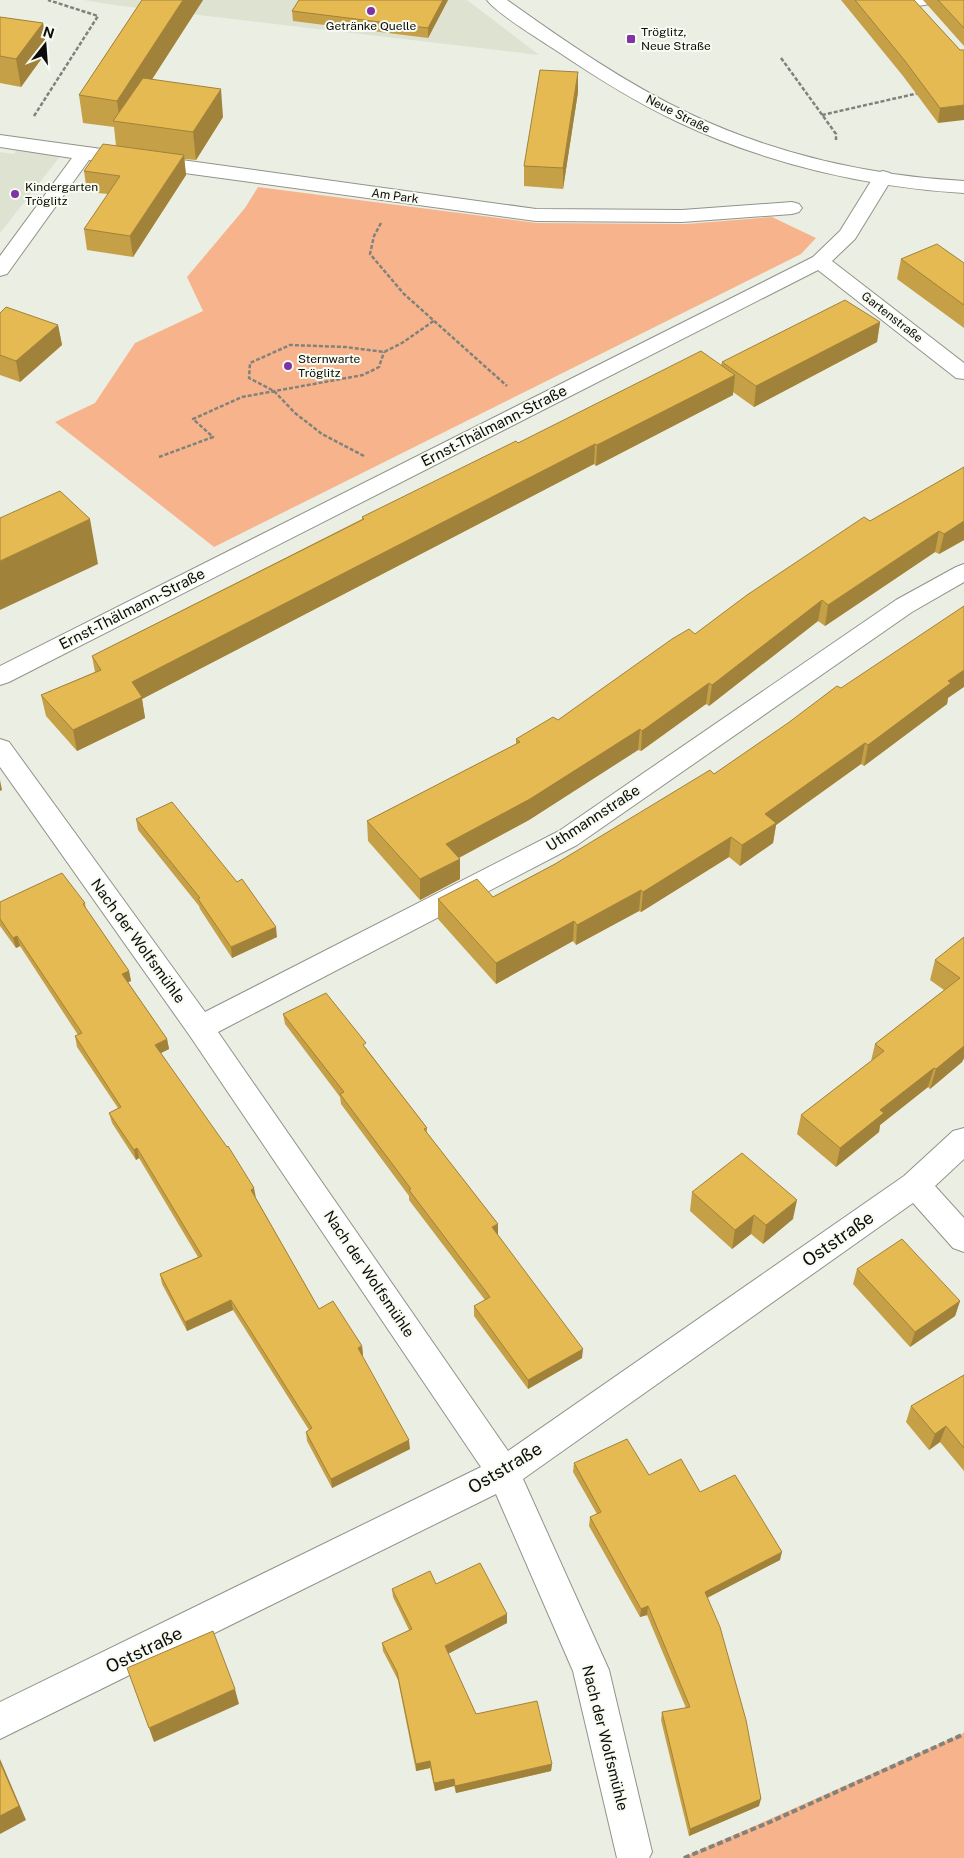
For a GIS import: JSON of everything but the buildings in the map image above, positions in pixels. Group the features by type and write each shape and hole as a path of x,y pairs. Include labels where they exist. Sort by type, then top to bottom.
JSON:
{"street":[{"name":"Neue Straße","path":"496,0 568,52 655,104 716,132 792,159 829,168 883,177"},
{"name":"Am Park","path":"8,143 536,215 682,216 792,208"},
{"path":"0,270 84,154"},
{"path":"883,177 964,187"},
{"name":"Ernst-Thälmann-Straße","path":"0,676 820,261 848,235 883,177"},
{"name":"Gartenstraße","path":"820,261 964,372"},
{"name":"Uthmannstraße","path":"200,1028 568,838 904,606 964,572"},
{"name":"Nach der Wolfsmühle","path":"0,748 200,1028 504,1473 591,1670 633,1852"},
{"name":"Oststraße","path":"0,1721 504,1473 915,1185 964,1140"},
{"path":"915,1185 964,1240"}],"path":[{"path":"8,143 98,16 48,0"},
{"path":"781,58 836,134 838,150 829,168"},
{"path":"822,115 926,92"},
{"path":"405,197 386,215 374,236 370,254 384,274 409,299 435,320 439,326 484,367 533,406"},
{"path":"398,474 322,434 295,413 274,391 249,378 250,363 290,345 346,347 384,352 402,343 435,320"},
{"path":"158,457 213,437 193,419 242,397 363,375 379,366 384,352"},
{"path":"684,1858 770,1822 964,1734"}],"shaded area":[{"path":"84,0 467,0 539,55 114,5"},
{"name":"Kindergarten Tröglitz","path":"18,148 62,154 0,233 0,152 14,154"},
{"path":"258,187 537,223 686,224 772,217 816,238 801,254 214,547 55,422 95,403 135,343 203,311 187,277 245,208"},
{"path":"964,1733 964,1858 682,1858"}],"place":[{"name":"Getränke Quelle","path":"371,11"},
{"name":"Tröglitz, Neue Straße","path":"631,39"},
{"name":"Kindergarten Tröglitz","path":"15,194"},
{"name":"Sternwarte Tröglitz","path":"288,366"}]}
